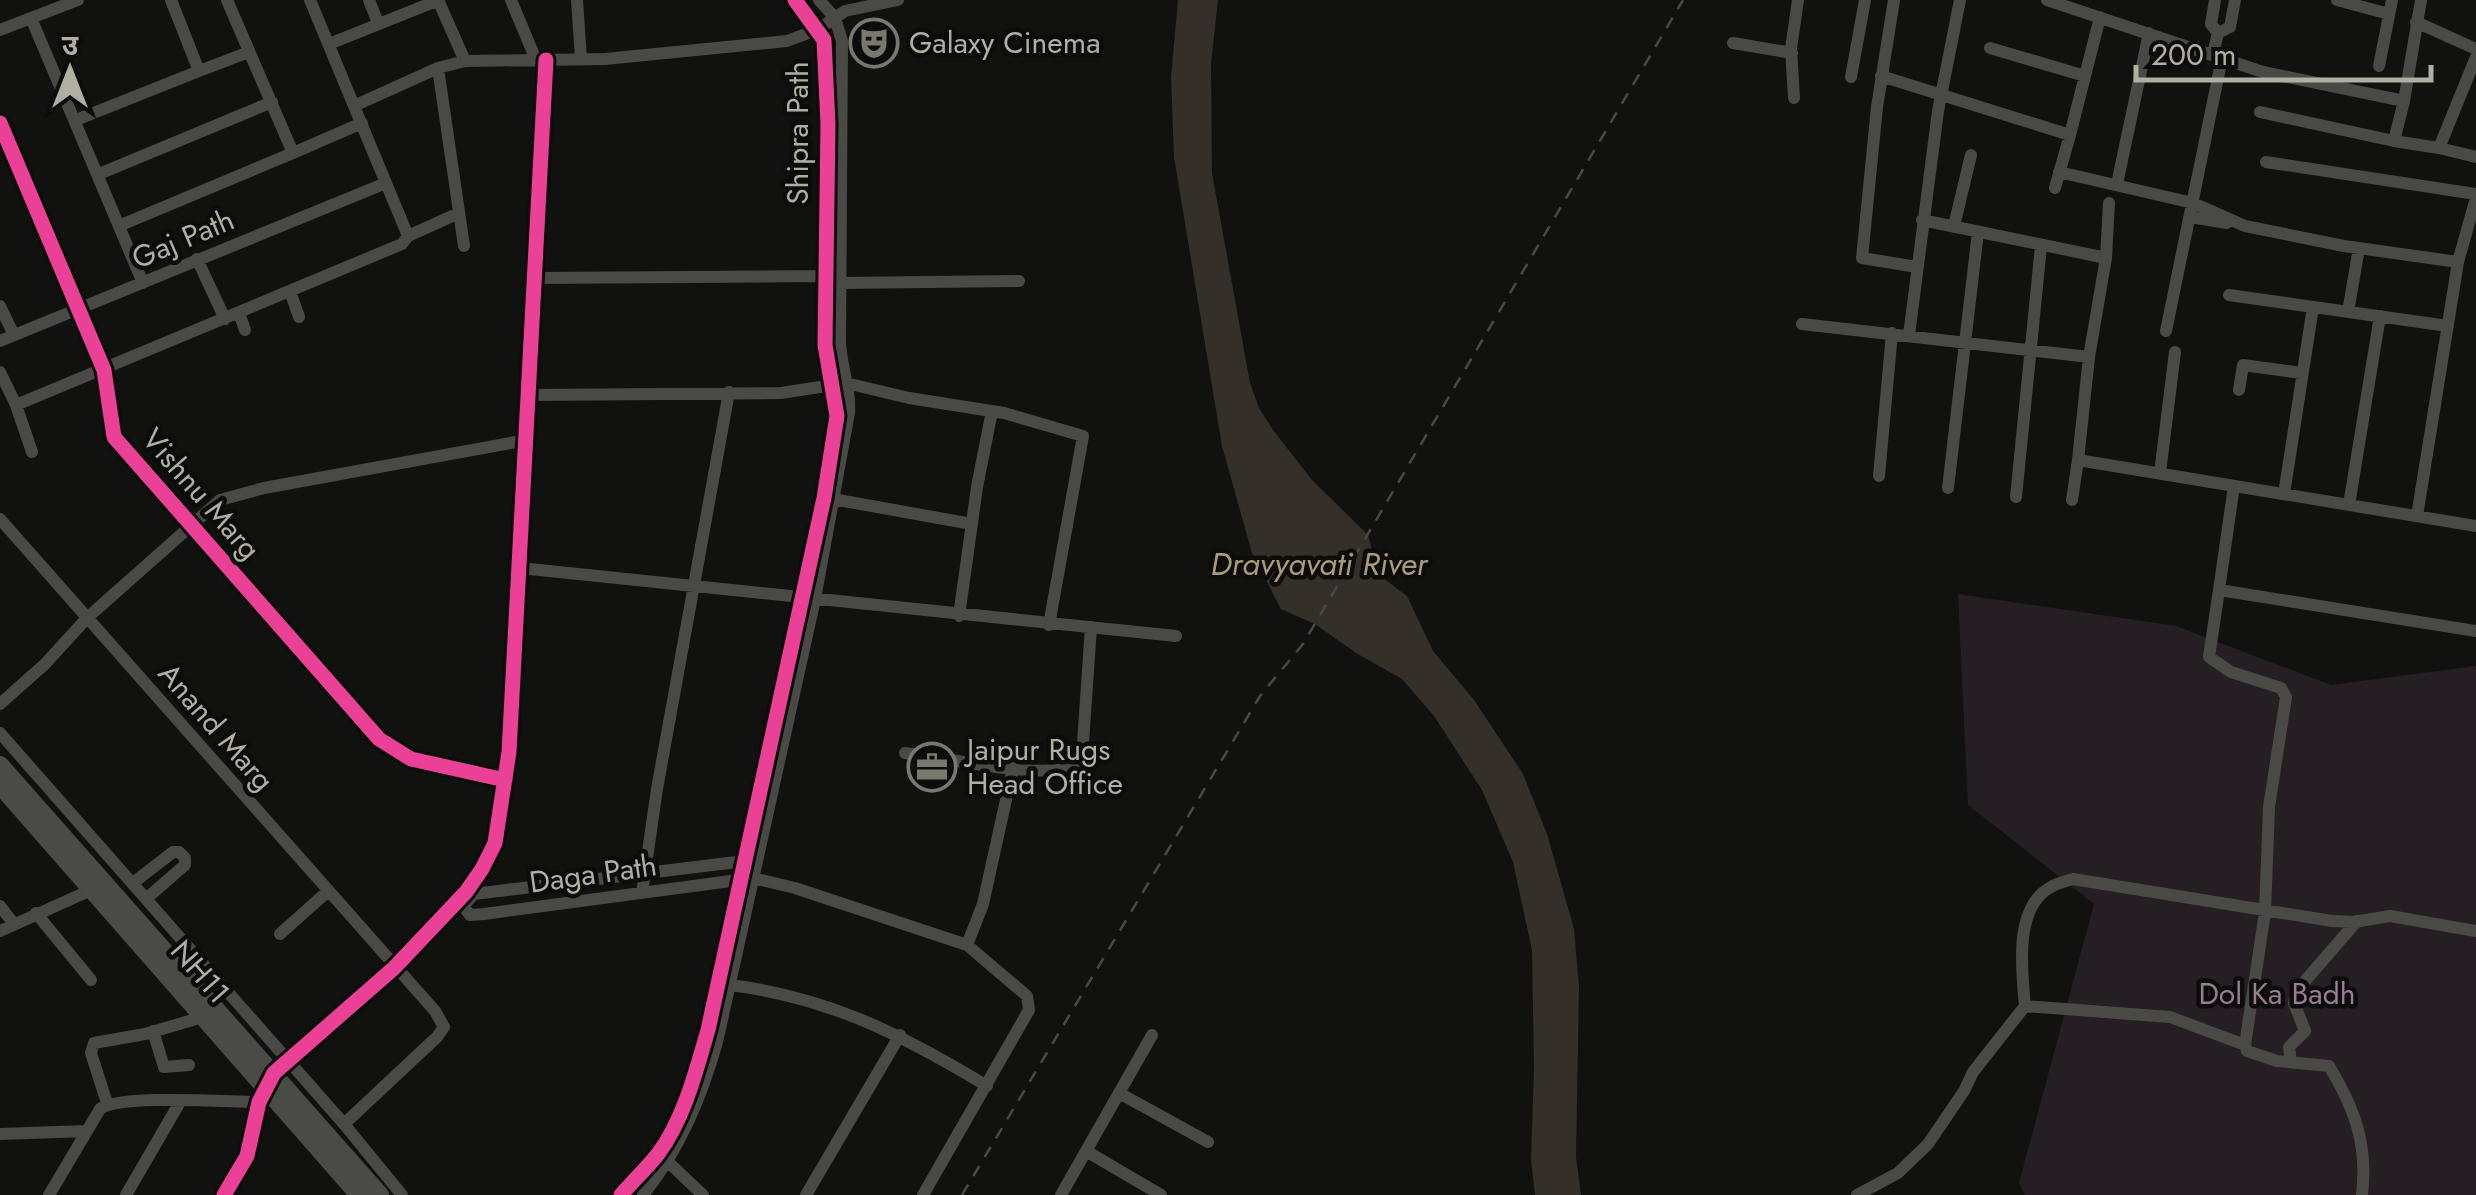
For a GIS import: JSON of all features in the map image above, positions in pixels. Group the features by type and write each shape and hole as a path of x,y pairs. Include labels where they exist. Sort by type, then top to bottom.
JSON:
{"highway":[{"path":"0,766 272,1081 380,1195"},
{"name":"NH11","path":"0,785 203,1017 272,1081 359,1195"}],"street":[{"path":"0,30 78,0"},
{"path":"171,0 199,71"},
{"path":"227,0 293,152"},
{"path":"310,0 408,236"},
{"path":"369,0 378,23"},
{"path":"329,44 438,0 464,61"},
{"path":"459,905 495,843 509,752 530,395 541,60 511,0"},
{"path":"578,0 581,59"},
{"name":"Shipra Path","path":"795,0 824,40 828,124 825,345 840,383"},
{"path":"644,1195 664,1158 724,985 829,498 841,365 842,41 835,18 819,0"},
{"path":"356,104 438,68 464,61 581,59 787,40 819,28 844,11 898,0"},
{"path":"1794,98 1792,53 1798,0"},
{"path":"1850,77 1865,0"},
{"path":"1894,0 1881,76 1862,258 1917,267"},
{"path":"1909,335 1941,95 1960,0"},
{"path":"2047,0 2076,4 2100,17 2263,72 2404,101"},
{"path":"2166,331 2192,210 2217,56 2218,33 2211,24 2215,0"},
{"path":"2218,33 2230,26 2235,0"},
{"path":"2394,140 2420,0"},
{"path":"2346,1 2391,7 2379,66"},
{"path":"2055,188 2100,17"},
{"path":"31,18 144,283"},
{"path":"2416,22 2476,48"},
{"path":"2116,184 2150,33"},
{"path":"1733,42 1792,53"},
{"path":"1990,48 2085,76"},
{"path":"76,120 249,52"},
{"path":"2440,148 2476,57"},
{"path":"438,68 464,246"},
{"path":"1881,76 2070,135"},
{"path":"99,174 272,102"},
{"path":"2260,112 2476,158"},
{"name":"Vishnu Marg","path":"0,124 5,150 104,370 114,437 379,739 412,760 505,780"},
{"path":"121,226 362,124"},
{"path":"1954,226 1971,154"},
{"path":"2266,162 2476,196 2458,262 2417,516"},
{"path":"2059,172 2116,184 2245,226 2458,262"},
{"name":"Gaj Path","path":"0,341 386,183"},
{"path":"2072,500 2106,258 2109,202"},
{"path":"16,405 402,244 408,236 459,213"},
{"path":"1922,220 2106,258"},
{"path":"1948,488 1978,232"},
{"path":"2016,497 2041,246"},
{"path":"2348,312 2358,248"},
{"path":"197,259 225,319"},
{"path":"535,278 824,279 842,283 1019,281"},
{"path":"290,291 299,317"},
{"path":"2229,295 2448,326"},
{"path":"0,306 14,336"},
{"path":"2284,494 2313,307"},
{"path":"239,313 245,330"},
{"path":"2349,505 2380,316"},
{"path":"1802,324 2089,358"},
{"path":"1879,476 1892,333"},
{"path":"2160,474 2176,352"},
{"path":"2238,390 2243,365 2302,373"},
{"path":"0,372 32,452"},
{"path":"530,395 781,393 840,383 992,411 1083,436 1048,625"},
{"path":"642,893 729,392"},
{"path":"959,616 992,411"},
{"path":"0,704 88,618 220,500 264,488 527,440"},
{"path":"2078,460 2476,526"},
{"path":"2234,486 2209,657 2231,672 2282,688 2286,697 2269,808 2265,912 2245,1045 2247,1052 2329,1066 2346,1093 2363,1142 2366,1166 2362,1195"},
{"path":"829,498 972,524"},
{"name":"Anand Marg","path":"0,519 435,1011 444,1027 344,1124"},
{"path":"520,568 1176,636"},
{"path":"2219,590 2476,631"},
{"path":"905,753 1013,768 1064,770 1076,766 1083,743 1091,627"},
{"path":"0,733 147,898 272,1081 344,1124 402,1195"},
{"path":"967,945 982,904 1013,768"},
{"path":"134,884 173,852 185,858 185,865 147,898"},
{"path":"224,1195 246,1156 272,1081 474,894 751,860"},
{"path":"748,878 795,888 967,945 1027,996 1029,1010 1025,1022 923,1195"},
{"name":"Daga Path","path":"459,905 470,915 484,914 748,878"},
{"path":"1857,1195 1898,1173 1928,1144 1973,1072 2026,1006 2020,954 2029,913 2048,888 2073,879 2265,912 2358,921 2390,916 2476,931"},
{"path":"0,931 91,890"},
{"path":"280,934 326,892"},
{"path":"0,906 14,924"},
{"path":"36,913 91,980"},
{"path":"2291,1062 2289,1047 2305,1030 2294,1004 2298,988 2358,921"},
{"path":"724,985 847,1012 900,1035 987,1086"},
{"path":"2026,1006 2170,1018 2245,1045"},
{"path":"107,1103 90,1047 94,1043 203,1017"},
{"path":"153,1032 164,1067 189,1065"},
{"path":"806,1195 900,1035"},
{"path":"1061,1195 1152,1035"},
{"path":"107,1103 180,1102 272,1081"},
{"path":"1119,1094 1208,1142"},
{"path":"126,1195 180,1102"},
{"path":"49,1195 107,1103"},
{"path":"1,1136 86,1131"},
{"path":"1086,1151 1160,1195"},
{"path":"621,1195 664,1158"},
{"path":"664,1158 704,1195"}],"green space":[{"name":"Dol Ka Badh","path":"1958,594 2176,626 2331,685 2476,666 2476,1195 2025,1195 2019,1183 2094,904 1968,805"}],"water":[{"name":"Dravyavati River","path":"1178,0 1218,0 1211,64 1212,173 1250,383 1259,408 1312,480 1368,535 1379,575 1407,596 1433,651 1474,700 1523,774 1547,834 1574,929 1579,987 1576,1157 1581,1195 1535,1195 1531,1160 1532,950 1513,862 1482,790 1434,716 1402,679 1315,624 1281,609 1252,553 1222,446 1174,157 1171,77"}],"railway":[{"path":"962,1195 1260,696 1303,644 1683,0"}],"cycle path":[{"path":"621,1195 658,1154 675,1126 708,1030 824,498 837,416 825,345 828,124 824,40 795,0"},
{"path":"224,1195 247,1156 259,1102 274,1073 394,968 466,892 495,843 509,752 546,60"},
{"path":"0,123 104,370 114,437 379,739 411,759 505,780"}],"place":[{"name":"Galaxy Cinema","path":"874,43"},
{"name":"Jaipur Rugs Head Office","path":"932,767"}]}
